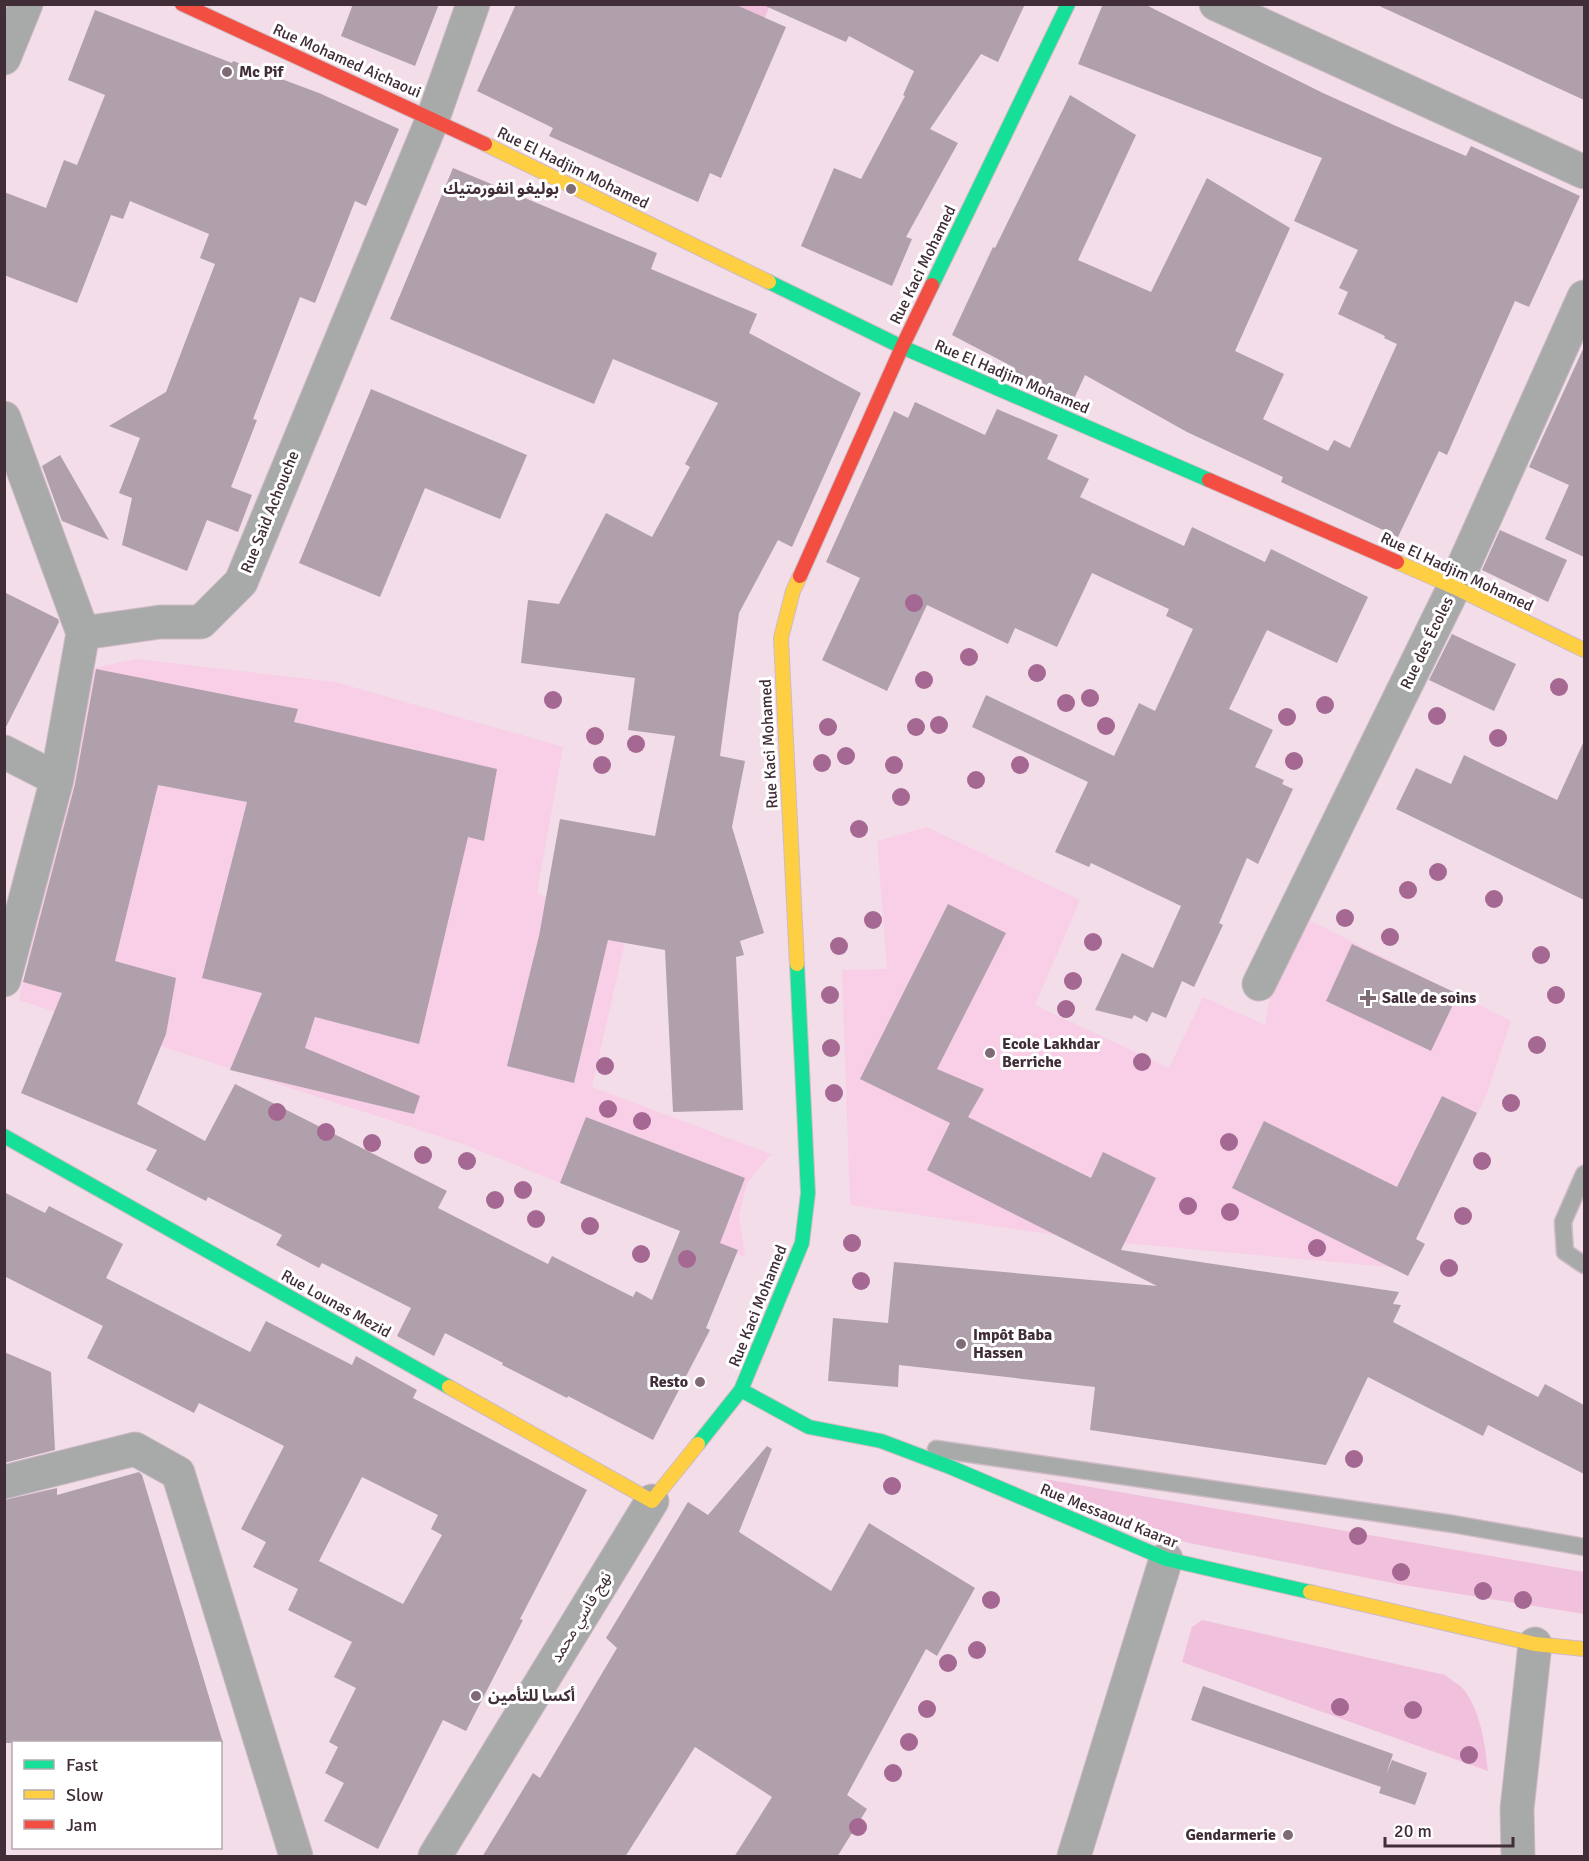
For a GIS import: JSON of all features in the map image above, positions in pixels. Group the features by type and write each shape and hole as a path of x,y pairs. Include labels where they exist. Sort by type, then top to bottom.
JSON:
{"street":[{"path":"4,58 26,4"},
{"name":"Rue Mohamed Aichaoui","path":"182,4 433,118"},
{"name":"Rue Said Achouche","path":"83,633 160,622 201,622 241,582 433,118 473,4"},
{"name":"Rue Kaci Mohamed","path":"652,1501 741,1390 802,1243 808,1193 781,638 793,591 902,347 1068,4"},
{"path":"1216,4 1584,172"},
{"name":"Rue El Hadjim Mohamed","path":"433,118 902,347 1454,587 1584,650"},
{"name":"Rue des Écoles","path":"1259,984 1454,587 1584,297"},
{"path":"4,418 83,633 57,779 4,980"},
{"path":"4,752 57,779"},
{"name":"Rue Lounas Mezid","path":"4,1136 652,1501"},
{"name":"Rue Messaoud Kaarar","path":"741,1390 808,1427 881,1442 950,1467 1166,1559 1535,1644 1584,1649"},
{"path":"4,1482 135,1449 178,1473 297,1857"},
{"name":"نهج قاسي محمد","path":"435,1857 652,1501"},
{"path":"1074,1857 1166,1559"},
{"path":"1518,1857 1517,1809 1535,1644"}],"lane":[{"path":"1584,1174 1563,1222 1565,1252 1584,1265"},
{"path":"881,1442 1453,1524 1584,1547"}],"shaded area":[{"path":"693,5 770,5 758,34"},
{"path":"136,659 335,682 563,747 537,893 627,933 592,1087 771,1154 747,1183 739,1216 745,1257 466,1145 19,1000 94,668"},
{"name":"Ecole Lakhdar Berriche","path":"927,827 1080,900 1035,1005 1169,1068 1203,997 1265,1025 1271,988 1305,918 1511,1021 1486,1096 1400,1268 1090,1240 850,1205 842,970 887,969 877,841"},
{"path":"1044,1479 1584,1572 1584,1614 1398,1584 1189,1543 1071,1508 1044,1491"},
{"path":"1202,1620 1445,1675 1464,1690 1470,1699 1484,1740 1488,1771 1182,1662 1192,1627"}],"building":[{"path":"353,4 439,4 415,66 341,36"},
{"path":"516,4 734,4 786,27 721,178 710,173 698,202 549,136 553,128 477,91"},
{"path":"761,4 1025,4 998,62 981,54 930,129 958,143 906,237 912,239 892,286 801,246 834,168 861,179 905,96 903,95 914,71 849,36 846,42"},
{"path":"1103,4 1144,4 1323,93 1396,126 1466,156 1471,146 1580,196 1529,307 1515,301 1447,455 1439,451 1398,537 1281,482 1283,477 1187,432 1085,375 1073,401 1012,374 1015,368 952,335 993,247 995,248 1070,95 1136,135 1078,260 1151,292 1207,178 1290,228 1235,351 1284,374 1263,419 1328,451 1334,440 1350,448 1397,344 1338,314 1348,292 1339,288 1358,250 1294,221 1322,158 1078,64"},
{"path":"1375,4 1584,4 1584,100"},
{"path":"95,10 232,63 233,61 319,93 399,129 366,206 355,201 315,303 300,297 253,419 257,420 231,487 252,495 238,532 207,520 187,571 122,545 132,498 119,493 140,438 109,426 166,392 215,264 200,258 209,234 130,201 123,219 111,215 77,303 4,275 4,192 46,208 64,160 77,165 105,95 68,80"},
{"path":"453,168 657,253 651,269 757,314 749,333 861,393 792,547 778,540 739,613 720,756 745,761 732,827 764,933 740,941 744,955 736,957 743,1110 673,1112 665,950 608,940 574,1083 507,1066 539,936 560,819 655,836 675,736 628,730 635,678 521,663 528,600 559,604 606,513 652,537 690,467 685,464 718,403 613,359 594,404 390,319"},
{"path":"1584,347 1584,557 1545,539 1569,485 1529,467"},
{"path":"371,389 527,455 500,519 425,488 380,597 299,563"},
{"path":"915,402 985,435 997,409 1058,435 1047,459 1089,479 1080,497 1184,546 1192,527 1265,562 1271,549 1368,597 1337,663 1267,630 1229,709 1273,730 1255,767 1284,780 1282,784 1293,789 1258,864 1247,858 1219,923 1223,925 1194,987 1182,981 1166,1018 1152,1012 1147,1022 1134,1015 1132,1019 1095,1010 1122,953 1153,968 1181,906 1091,863 1089,867 1055,852 1088,782 972,727 986,695 1114,756 1139,703 1155,711 1193,629 1166,616 1169,609 1092,573 1057,647 1015,628 1008,644 927,605 887,691 822,660 860,578 826,562 894,411 908,418"},
{"path":"60,455 109,540 62,521 42,466"},
{"path":"1500,530 1567,560 1548,602 1482,570"},
{"path":"4,592 58,619 59,622 4,731"},
{"path":"1452,634 1516,664 1494,711 1429,680"},
{"path":"96,669 298,709 294,722 497,769 484,841 468,837 419,1044 315,1017 305,1048 420,1096 414,1114 230,1070 262,993 202,978 247,802 158,785 115,961 176,978 166,1034 137,1104 205,1141 235,1084 447,1191 438,1208 548,1264 552,1256 633,1297 636,1291 652,1300 680,1231 560,1183 586,1117 745,1178 720,1243 738,1250 706,1328 710,1330 653,1440 502,1365 503,1363 445,1333 434,1356 397,1336 411,1308 322,1263 319,1268 276,1245 282,1235 208,1197 206,1201 146,1170 157,1150 21,1093 62,993 23,982 75,784"},
{"path":"1584,741 1584,900 1396,809 1416,768 1451,784 1464,755 1557,800"},
{"path":"948,904 1006,933 937,1069 984,1089 968,1117 1091,1178 1103,1152 1156,1178 1121,1250 1399,1292 1393,1304 1401,1305 1393,1322 1538,1397 1545,1384 1584,1405 1584,1474 1488,1425 1483,1436 1368,1377 1326,1465 1090,1430 1095,1387 899,1365 898,1387 828,1381 833,1318 888,1323 894,1262 1157,1286 927,1170 950,1123 860,1079"},
{"path":"1352,944 1458,994 1431,1051 1326,1001"},
{"path":"1442,1096 1477,1113 1416,1239 1425,1244 1408,1276 1232,1188 1264,1121 1397,1187"},
{"path":"4,1192 45,1213 49,1206 123,1244 106,1278 250,1352 266,1321 352,1365 356,1356 417,1390 413,1398 587,1490 520,1619 523,1620 466,1731 443,1720 378,1849 324,1821 344,1783 325,1773 338,1747 329,1742 356,1688 334,1677 352,1642 288,1610 298,1589 253,1567 266,1542 241,1529 284,1446 199,1403 194,1413 87,1358 103,1326 4,1276","holes":["362,1477 438,1515 431,1529 442,1535 403,1604 319,1561"]},
{"path":"4,1352 51,1372 55,1450 4,1463"},
{"path":"767,1446 772,1449 739,1532 831,1591 869,1523 975,1588 937,1656 926,1649 847,1795 867,1809 837,1857 734,1857 772,1797 695,1747 625,1857 482,1857 533,1773 540,1778 617,1648 606,1638 688,1502 708,1515"},
{"path":"139,1472 142,1475 223,1743 222,1741 12,1741 12,1743 4,1743 4,1500 57,1488 57,1495"},
{"path":"1203,1686 1393,1754 1386,1775 1392,1760 1427,1773 1415,1805 1379,1793 1381,1787 1191,1720"}],"traffic: fast":[{"path":"932,285 1068,4"},
{"path":"769,282 902,347 1209,480"},
{"path":"698,1444 741,1390 802,1243 808,1193 797,964"},
{"path":"4,1136 449,1387"},
{"path":"741,1390 809,1427 881,1441 950,1467 1166,1559 1310,1592"}],"traffic: slow":[{"path":"485,144 769,282"},
{"path":"1397,562 1584,650"},
{"path":"797,964 781,638 793,591 800,576"},
{"path":"449,1387 652,1501 698,1444"},
{"path":"1310,1592 1535,1644 1584,1649"}],"traffic: jam":[{"path":"182,4 485,144"},
{"path":"800,576 932,285"},
{"path":"1209,480 1397,562"}],"place":[{"name":"Mc Pif","path":"227,72"},
{"name":"بوليغو انفورمتيك","path":"571,189"},
{"name":"Salle de soins","path":"1368,998"},
{"name":"Ecole Lakhdar Berriche","path":"990,1053"},
{"name":"Impôt Baba Hassen","path":"961,1344"},
{"name":"Resto","path":"700,1382"},
{"name":"أكسا للتأمين","path":"476,1696"},
{"name":"Gendarmerie","path":"1288,1835"}]}
